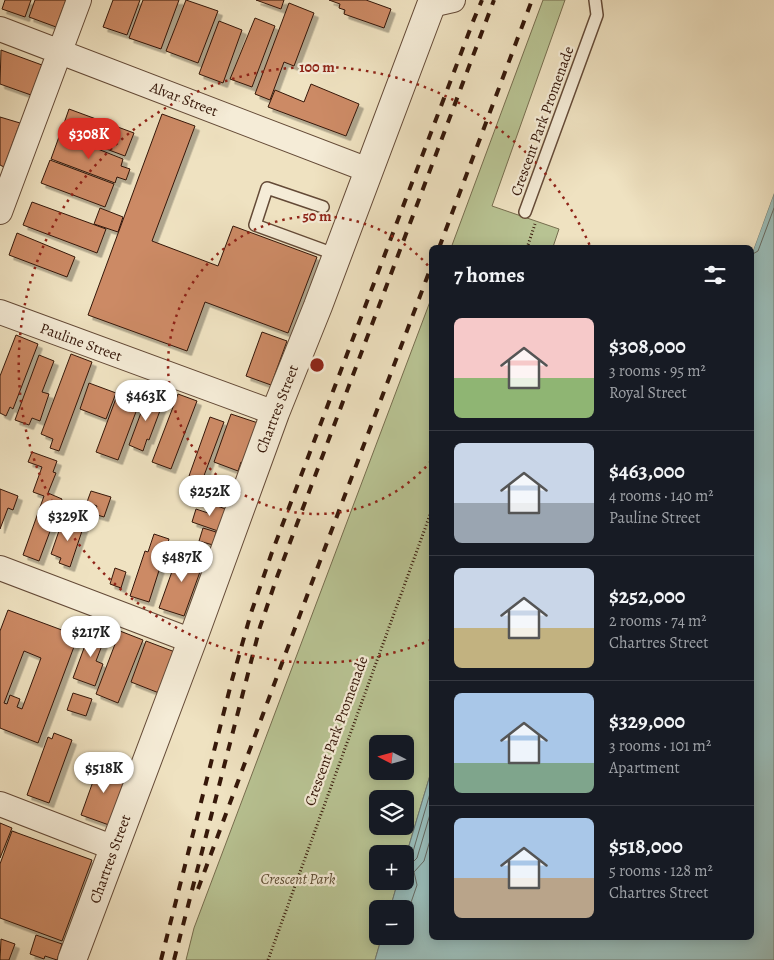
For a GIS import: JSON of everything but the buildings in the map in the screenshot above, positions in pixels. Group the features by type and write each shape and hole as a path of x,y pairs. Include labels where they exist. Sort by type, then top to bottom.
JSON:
{"street":[{"path":"0,212 79,0"},
{"name":"Chartres Street","path":"72,960 192,641 275,413 368,170 439,2"},
{"name":"Alvar Street","path":"0,29 368,170"},
{"name":"Pauline Street","path":"0,312 275,413"},
{"path":"0,568 192,641"},
{"path":"0,804 114,848"}],"lane":[{"name":"Crescent Park Promenade","path":"525,212 597,15 595,0"},
{"path":"322,207 267,188 255,225 337,255"}],"path":[{"name":"Crescent Park Promenade","path":"525,212 536,223 528,245"},
{"name":"Crescent Park Promenade","path":"268,960 429,517"}],"green space":[{"path":"543,0 565,0 492,206 559,229 554,245 452,245"},
{"name":"Crescent Park","path":"429,304 429,779 414,829 414,790 369,790 369,835 412,835 409,845 369,845 369,890 395,890 393,900 369,900 369,945 379,945 375,960 186,960 194,928"}],"water":[{"path":"774,193 774,960 375,960 379,945 414,945 414,900 393,900 395,890 414,890 414,845 409,845 412,835 414,835 414,829 429,779 429,940 754,940 754,248"}],"pier":[{"path":"774,191 754,248 754,245 752,245"}],"railway":[{"path":"161,960 232,680 251,613 271,555 482,0"},
{"path":"174,960 260,627 277,577 494,0"},
{"path":"440,245 532,0"},
{"path":"198,889 429,272"}]}
